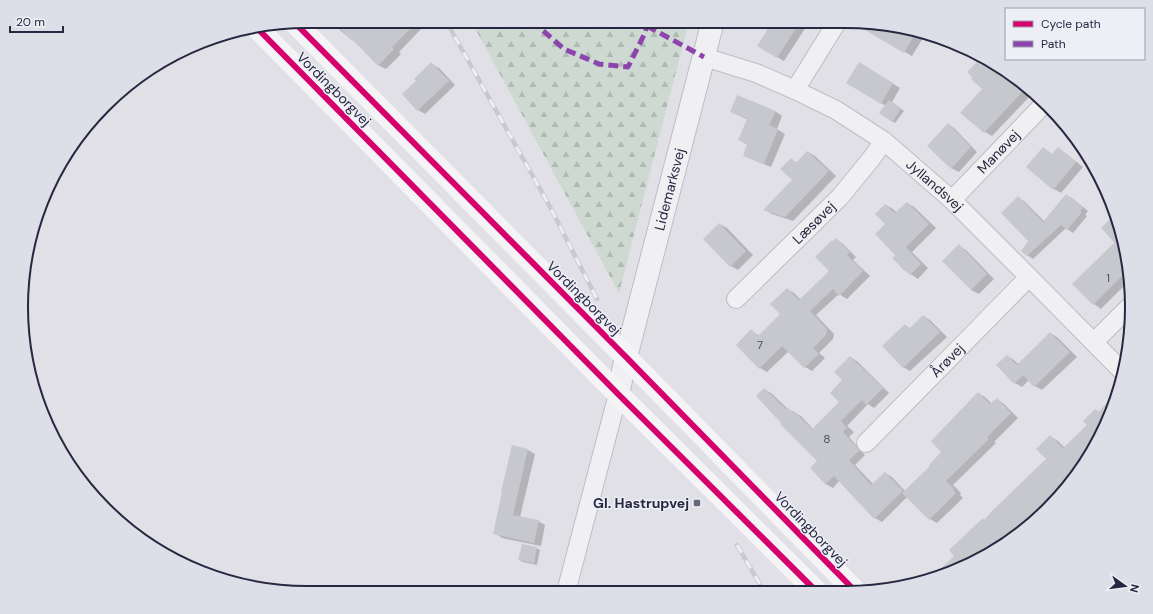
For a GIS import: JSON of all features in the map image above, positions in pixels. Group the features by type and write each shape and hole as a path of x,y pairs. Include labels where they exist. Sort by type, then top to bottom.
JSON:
{"main road":[{"name":"Vordingborgvej","path":"299,28 626,357 850,586"},
{"name":"Vordingborgvej","path":"261,32 618,394 811,586"}],"street":[{"name":"Lidemarksvej","path":"618,394 626,357 711,28"},
{"path":"795,90 833,28"},
{"name":"Jyllandsvej","path":"704,57 756,72 795,90 836,110 884,141 952,200 1118,367"},
{"name":"Manøvej","path":"952,200 1041,108"},
{"name":"Læsøvej","path":"736,298 840,197 884,141"},
{"name":"Årøvej","path":"866,443 1029,277"},
{"path":"1094,342 1125,312"},
{"path":"568,586 618,394"}],"green space":[{"path":"475,28 687,28 619,293"}],"building":[{"path":"340,28 411,28 392,47 394,49 378,66 353,40 352,41"},
{"path":"768,28 796,28 777,58 757,46"},
{"path":"863,29 882,30 913,37 904,53"},
{"path":"431,62 449,81 417,111 402,94 416,81 414,79"},
{"path":"859,62 893,83 881,104 846,83"},
{"path":"977,62 982,66 984,64 986,65 1023,91 984,133 960,113 982,89 971,79 972,77 967,72"},
{"path":"737,95 776,111 769,125 778,129 764,164 743,156 747,144 738,140 747,119 730,112"},
{"path":"889,100 901,108 892,122 879,113"},
{"path":"948,123 971,147 951,169 927,146"},
{"path":"1043,147 1052,154 1058,147 1076,162 1053,190 1026,167"},
{"path":"807,151 829,171 785,217 763,210 792,180 780,169 791,158 796,163"},
{"path":"1066,194 1083,207 1080,211 1082,212 1067,230 1061,225 1027,256 1021,251 1029,240 1028,241 1001,213 1018,196 1043,222"},
{"path":"907,202 929,224 906,247 921,264 910,275 892,258 895,255 875,234 885,224 875,214 885,204 895,213"},
{"path":"1110,219 1120,253 1123,275 1093,305 1072,284 1115,242 1101,228"},
{"path":"719,223 746,251 730,267 703,239"},
{"path":"836,238 850,252 847,255 863,271 839,296 833,289 810,311 827,329 826,335 813,348 819,354 804,368 782,346 759,369 736,345 751,329 758,336 780,314 770,304 787,288 799,300 829,271 815,257 832,240 833,241"},
{"path":"959,244 987,274 971,290 942,261"},
{"path":"923,315 940,332 903,368 882,346 905,324 909,329"},
{"path":"1050,332 1070,352 1034,387 1023,375 1014,384 996,365 1007,355 1017,365"},
{"path":"850,356 883,388 866,405 862,400 841,421 847,428 843,432 859,451 849,460 871,485 885,472 903,491 874,519 834,476 825,484 810,468 817,461 780,424 781,423 756,396 764,388 786,409 788,408 792,412 794,411 812,429 839,402 830,393 842,380 834,372"},
{"path":"978,392 990,404 997,398 1011,413 987,437 989,439 946,481 956,493 929,520 902,493 930,466 929,465 941,452 931,441"},
{"path":"1108,402 1088,446 1078,462 1056,491 1030,517 986,549 940,570 954,556 949,550 983,518 984,520 1046,459 1036,449 1050,435 1063,448 1087,425 1083,421 1095,409 1098,412"},
{"path":"512,445 528,449 513,515 539,520 534,543 493,534"},
{"path":"522,544 537,547 534,563 518,560"}],"railway":[{"path":"450,28 549,205 597,299"},
{"path":"737,545 761,586"}],"marked path":[{"path":"540,28 564,49 599,64 628,67 646,28"},
{"path":"651,28 704,57"}],"cycle path":[{"path":"300,28 850,586"},
{"path":"261,32 618,394 811,586"}],"place":[{"name":"Gl. Hastrupvej","path":"697,503"}]}
